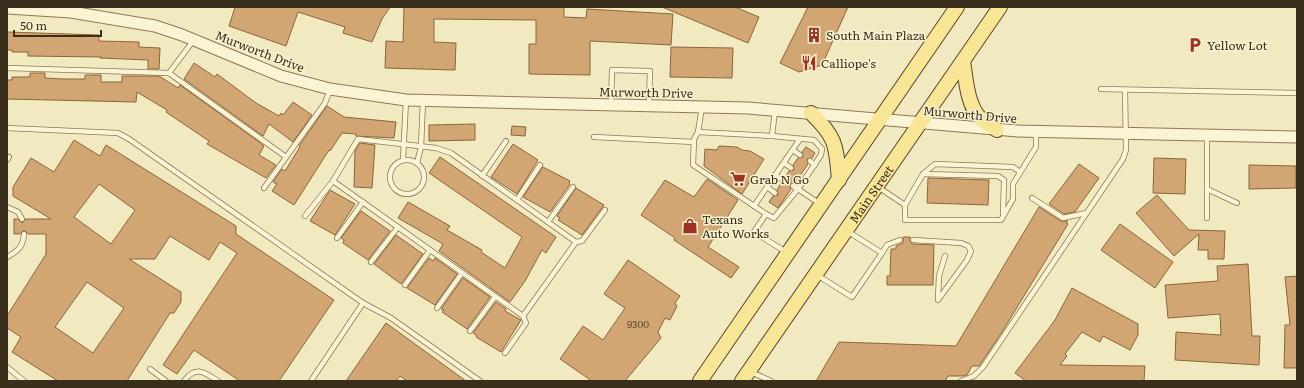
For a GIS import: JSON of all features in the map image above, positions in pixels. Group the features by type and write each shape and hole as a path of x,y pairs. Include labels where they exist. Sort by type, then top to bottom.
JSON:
{"main road":[{"path":"700,381 957,7"},
{"name":"Main Street","path":"746,376 1000,7"},
{"path":"963,61 968,92 973,106 980,118 997,130"},
{"path":"811,113 827,128 835,142 839,180"}],"street":[{"name":"Murworth Drive","path":"7,8 40,9 106,17 155,26 194,39 281,76 330,89 406,100 649,105 775,110 997,130 1036,132 1297,137"}],"lane":[{"path":"169,73 194,39"},
{"path":"7,68 169,73 286,157"},
{"path":"611,104 612,70 650,71 649,105"},
{"path":"264,188 325,103 330,89"},
{"path":"1101,89 1297,94"},
{"path":"961,381 974,376 983,367 1123,159 1126,150 1125,90"},
{"path":"403,160 406,100"},
{"path":"417,163 421,147 423,100"},
{"path":"698,132 814,140 822,149 821,156 806,177 795,188 774,218 693,165 694,142 698,132 702,107"},
{"path":"772,136 775,110"},
{"path":"7,128 118,132 129,138 363,303 392,318 480,381"},
{"path":"1020,172 1013,167 935,164 922,174 905,205 905,220 1000,220 1013,200 1013,184 1036,147 1036,132"},
{"path":"1207,135 1207,218"},
{"path":"594,137 694,142"},
{"path":"754,206 800,139"},
{"path":"305,216 333,181 358,140 403,144 436,148 451,153 576,242"},
{"path":"482,176 506,141"},
{"path":"793,150 800,155"},
{"path":"403,160 417,163 423,172 422,184 414,192 403,193 394,187 390,176 394,166 403,160"},
{"path":"810,161 815,165"},
{"path":"784,163 791,168"},
{"path":"517,200 540,165"},
{"path":"801,174 806,177"},
{"path":"922,174 998,176 1004,180 1005,185 1003,216"},
{"path":"775,175 783,180"},
{"path":"333,181 523,316 526,323 505,353"},
{"path":"877,186 905,205"},
{"path":"548,222 573,187"},
{"path":"767,187 775,192"},
{"path":"795,188 822,205"},
{"path":"1207,189 1237,203"},
{"path":"1032,198 1063,218 1086,213"},
{"path":"337,238 363,202"},
{"path":"7,207 18,212 22,219"},
{"path":"523,316 576,242 582,241 605,210"},
{"path":"766,214 754,232 788,253"},
{"path":"371,262 398,227"},
{"path":"846,230 882,252"},
{"path":"7,257 20,250 24,234"},
{"path":"816,274 852,297 887,245 900,240"},
{"path":"913,240 961,243 968,246 971,251 967,260 938,300 939,276 945,256"},
{"path":"405,285 430,250"},
{"path":"437,308 462,273"},
{"path":"470,331 495,296"},
{"path":"311,381 363,303"},
{"path":"7,367 24,381"},
{"path":"150,369 166,381"},
{"path":"184,381 190,374 198,371 205,373 218,381"},
{"path":"746,376 771,381"}],"building":[{"path":"235,7 390,7 382,19 372,42 343,33 345,27 298,12 286,46 229,26"},
{"path":"404,7 564,7 564,17 586,18 587,9 673,14 671,45 590,41 590,75 529,74 529,44 536,44 536,20 434,19 434,42 456,43 455,70 385,68 386,41 403,42"},
{"path":"662,7 735,7 759,17 748,43"},
{"name":"South Main Plaza","path":"808,7 848,7 822,65 799,72 780,63"},
{"path":"7,32 99,35 99,41 139,42 139,47 160,48 159,69 148,69 148,60 100,58 101,57 28,56 28,52 12,52 12,50 7,50"},
{"path":"671,47 733,48 732,78 670,77"},
{"path":"194,63 215,77 217,74 256,103 279,116 281,113 283,115 293,102 312,115 293,142 269,124 263,136 184,79"},
{"path":"30,73 45,73 45,78 63,79 85,79 85,75 101,75 101,82 122,82 122,76 159,76 178,88 180,85 259,142 264,146 259,155 276,165 266,178 207,144 209,141 166,112 167,110 137,92 136,102 7,99 7,80 12,80 12,77 30,77"},
{"path":"327,106 344,117 396,122 394,138 356,136 356,134 342,133 330,151 329,150 294,205 272,191 277,184 273,182 282,169 285,171 300,147 299,146"},
{"path":"475,124 475,140 429,141 429,125"},
{"path":"512,126 526,127 525,136 511,135"},
{"path":"74,140 100,156 106,145 236,226 236,234 334,300 279,381 240,381 194,350 177,374 163,365 237,253 220,242 209,260 170,236 155,259 129,259 181,292 181,302 174,313 170,313 127,381 58,381 12,352 21,337 7,328 7,316 46,254 46,234 28,234 24,230 20,234 14,234 14,219 18,219 22,223 26,219 51,219 13,196 13,187 31,158 54,172","holes":["99,184 135,210 111,244 74,217","87,282 124,308 93,353 55,327"]},
{"path":"360,143 375,145 372,188 354,187 355,151"},
{"path":"513,144 538,160 517,194 491,177"},
{"name":"Grab N Go","path":"719,146 737,147 742,150 750,151 764,159 742,194 704,166 705,149 717,150"},
{"path":"806,147 815,153 812,158 807,159 808,164 795,183 790,184 791,189 778,208 769,202 773,196 778,195 777,190 781,183 786,182 785,177 789,171 794,170 793,165 798,158 803,157 802,152"},
{"path":"440,157 556,237 546,253 542,250 525,281 510,302 439,251 443,244 398,218 408,202 450,226 447,230 482,250 481,252 505,268 522,237 429,173"},
{"path":"1154,158 1186,159 1185,194 1153,193"},
{"path":"1079,164 1099,178 1075,212 1064,214 1049,204"},
{"path":"1249,165 1296,166 1296,188 1249,189"},
{"path":"543,167 570,181 570,184 550,212 523,197"},
{"path":"928,178 989,180 988,205 927,203"},
{"name":"Texans Auto Works","path":"707,179 738,200 708,247 739,267 731,278 674,240 675,238 641,215 665,180 694,197"},
{"path":"576,188 604,205 582,235 558,220 560,218 557,216"},
{"path":"330,190 355,204 335,235 310,221"},
{"path":"1157,195 1189,230 1225,231 1224,259 1208,259 1208,250 1198,250 1199,234 1174,256 1136,213"},
{"path":"1039,207 1061,221 1068,221 1066,223 1068,224 1002,332 979,366 972,366 967,375 948,376 945,381 816,381 839,342 956,346"},
{"path":"361,211 390,231 368,260 343,243 344,240 341,238"},
{"path":"1120,224 1173,262 1155,288 1101,250"},
{"path":"396,235 423,254 401,284 374,264"},
{"path":"903,237 910,237 912,244 934,245 933,285 887,285 887,276 890,276 891,249 896,249 896,246 903,243"},
{"path":"429,258 433,261 435,258 457,274 435,305 407,288"},
{"path":"628,260 680,296 675,303 677,306 670,320 665,318 658,332 661,338 625,381 592,381 560,359 583,326 603,340 625,308 604,294"},
{"path":"1248,264 1252,336 1260,336 1259,365 1175,360 1176,332 1221,335 1220,314 1168,318 1165,285 1218,281 1217,266"},
{"path":"1297,276 1297,368 1284,368 1285,325 1290,325 1285,277"},
{"path":"463,278 490,297 467,329 442,312 444,310 441,309"},
{"path":"1072,288 1138,324 1138,335 1130,350 1103,336 1100,342 1082,332 1065,354 1067,356 1060,365 1145,366 1144,381 1026,381 1015,373 1055,320"},
{"path":"496,302 506,309 505,311 521,320 501,352 476,337 477,336 473,333"},
{"path":"386,323 466,381 407,381 400,376 396,381 346,381"}],"place":[{"name":"South Main Plaza","path":"814,35"},
{"name":"Yellow Lot","path":"1195,45"},
{"name":"Calliope's","path":"809,63"},
{"name":"Grab N Go","path":"738,179"},
{"name":"Texans Auto Works","path":"690,226"}]}
